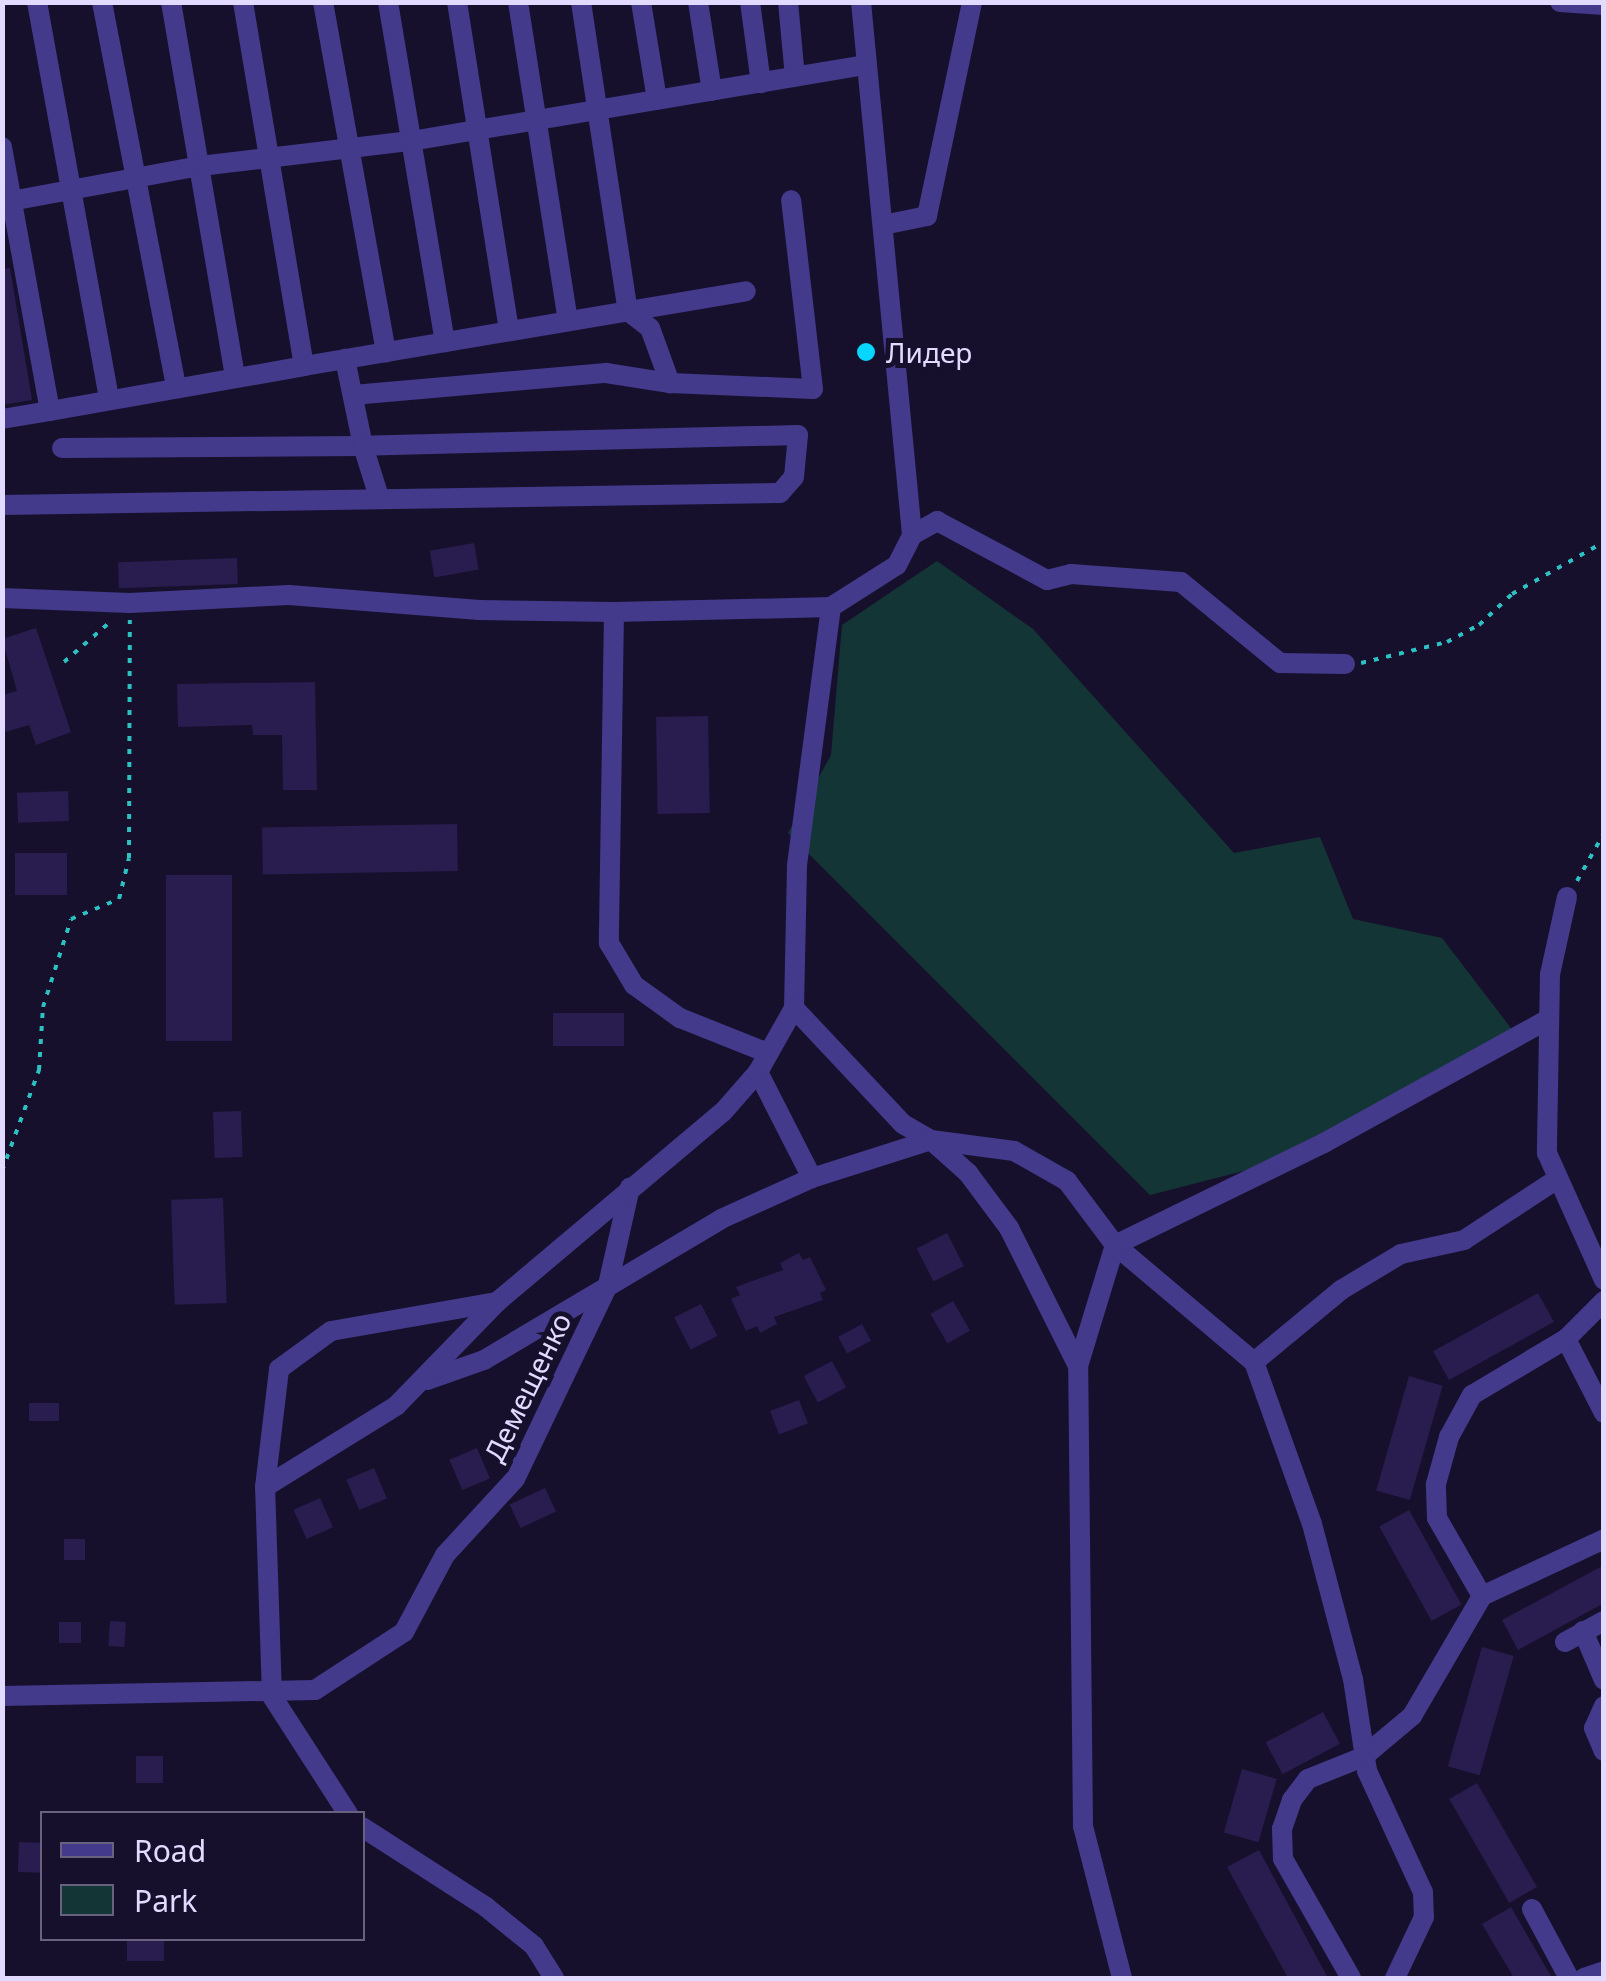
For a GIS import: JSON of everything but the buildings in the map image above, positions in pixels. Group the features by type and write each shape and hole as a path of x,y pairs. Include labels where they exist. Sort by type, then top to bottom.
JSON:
{"street":[{"path":"38,2 109,400"},
{"path":"102,2 176,388"},
{"path":"171,2 235,378"},
{"path":"243,2 304,366"},
{"path":"323,2 386,352"},
{"path":"388,2 445,342"},
{"path":"457,2 509,331"},
{"path":"518,2 568,321"},
{"path":"581,2 628,311 650,328 670,383"},
{"path":"641,2 657,100"},
{"path":"698,2 712,91"},
{"path":"750,2 760,83"},
{"path":"788,2 795,77"},
{"path":"2,598 130,603 290,595 479,610 614,612 831,607 897,566 912,535 861,2"},
{"path":"883,226 926,216 972,2"},
{"path":"1560,2 1604,5"},
{"path":"11,201 200,166 351,145 411,141 868,66"},
{"path":"2,148 50,410"},
{"path":"353,396 606,373 670,383 813,388 791,200"},
{"path":"2,419 746,291"},
{"path":"346,359 363,446 378,494"},
{"path":"2,505 378,494 780,493 794,477 798,435 363,446 62,448"},
{"path":"912,535 936,521 1048,580 1071,574 1181,582 1280,663 1345,664"},
{"path":"265,1487 345,1442 427,1380 497,1302 723,1112 758,1072 794,1008 797,866 831,607"},
{"path":"614,612 609,943 634,985 680,1018 768,1052"},
{"path":"1567,897 1550,974 1543,1102 1554,1181 1604,1280"},
{"path":"794,1008 903,1124 931,1140 968,1173 1008,1228 1078,1366"},
{"path":"1122,1978 1083,1826 1078,1366 1115,1245 1324,1143 1549,1019"},
{"path":"758,1072 812,1178"},
{"path":"427,1380 484,1360 721,1219 812,1178 931,1140 1028,1158 1067,1181 1115,1245 1254,1362 1312,1524 1353,1680 1364,1757 1425,1906 1395,1978"},
{"path":"1254,1362 1298,1321 1371,1272 1418,1248 1464,1240 1554,1181"},
{"name":"Демещенко","path":"2,1696 272,1696 315,1690 404,1632 445,1555 515,1479 608,1285 630,1187"},
{"path":"1482,1596 1437,1518 1441,1460 1472,1395 1566,1339 1604,1301"},
{"path":"346,1811 272,1696 265,1487 280,1369 331,1331 497,1302"},
{"path":"1566,1339 1604,1413"},
{"path":"1351,1978 1288,1872 1280,1846 1299,1788 1364,1757 1422,1705 1482,1596 1604,1539"},
{"path":"1604,1620 1574,1637 1604,1680"},
{"path":"1604,1706 1594,1728 1604,1751"},
{"path":"365,1829 486,1907 534,1946 554,1978"},
{"path":"1532,1909 1569,1978"},
{"path":"1584,1978 1604,1971"}],"path":[{"path":"1345,664 1408,656 1447,642 1479,625 1512,594 1604,542"},
{"path":"64,662 130,603"},
{"path":"2,1171 39,1070 43,1007 72,919 119,899 129,858 130,603"},
{"path":"1567,897 1604,833"}],"green space":[{"path":"937,561 1033,629 1234,853 1320,837 1353,919 1442,938 1517,1036 1259,1167 1150,1195 788,833 831,755 842,625"}],"place":[{"name":"Лидер","path":"866,352"}]}
